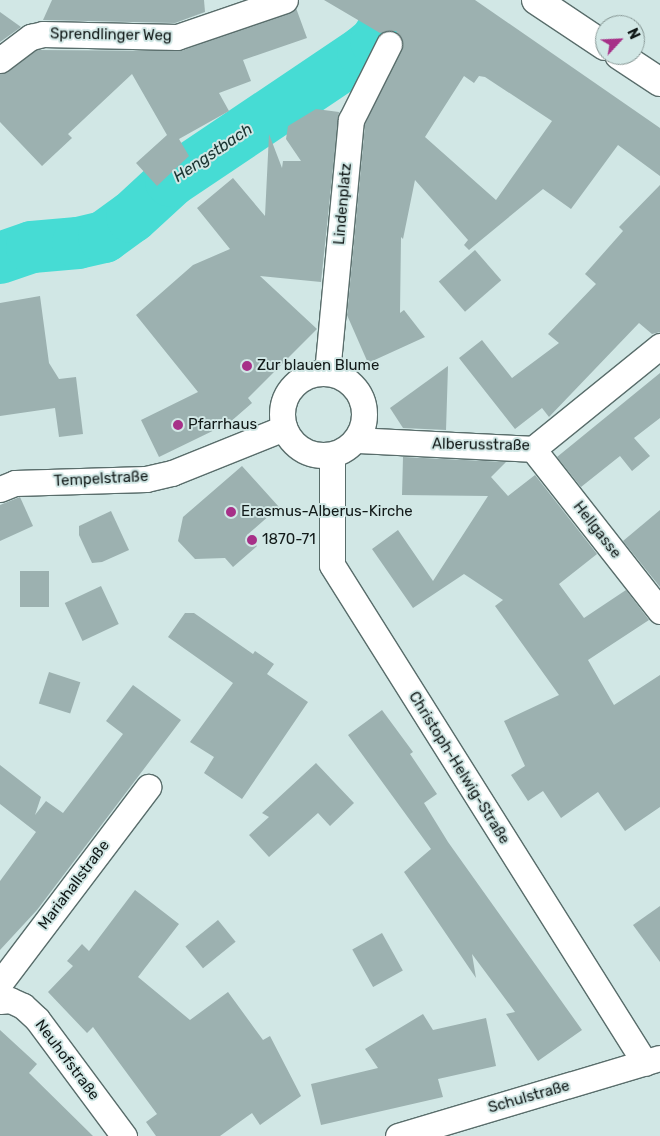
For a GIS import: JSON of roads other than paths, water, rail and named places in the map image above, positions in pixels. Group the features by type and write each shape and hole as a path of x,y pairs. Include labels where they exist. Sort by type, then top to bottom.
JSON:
{"street":[{"name":"Sprendlinger Weg","path":"0,60 32,37 43,34 177,38 285,0"},
{"path":"536,0 595,39"},
{"name":"Lindenplatz","path":"327,373 351,120 389,44"},
{"path":"634,65 660,82"},
{"name":"Alberusstraße","path":"356,440 533,449 660,346"},
{"path":"327,373 343,378 355,387 362,400 364,423 356,440 332,455 313,455 298,448 284,428 282,407 292,386 306,376 327,373"},
{"name":"Tempelstraße","path":"0,489 15,483 146,479 165,475 284,428"},
{"name":"Hellgasse","path":"533,449 660,611"},
{"name":"Christoph-Helwig-Straße","path":"332,455 332,566 652,1060"},
{"name":"Mariahallstraße","path":"0,983 148,787"},
{"name":"Neuhofstraße","path":"0,1001 10,1000 23,1006 37,1019 124,1136"},
{"name":"Schulstraße","path":"398,1136 652,1060"}],"waterway":[{"name":"Hengstbach","path":"0,258 32,247 78,243 104,237 132,217 171,181 363,52 376,41 401,0"}],"place":[{"name":"Zur blauen Blume","path":"247,366"},
{"name":"Pfarrhaus","path":"178,425"},
{"name":"Erasmus-Alberus-Kirche","path":"231,512"},
{"name":"1870-71","path":"252,540"}]}
